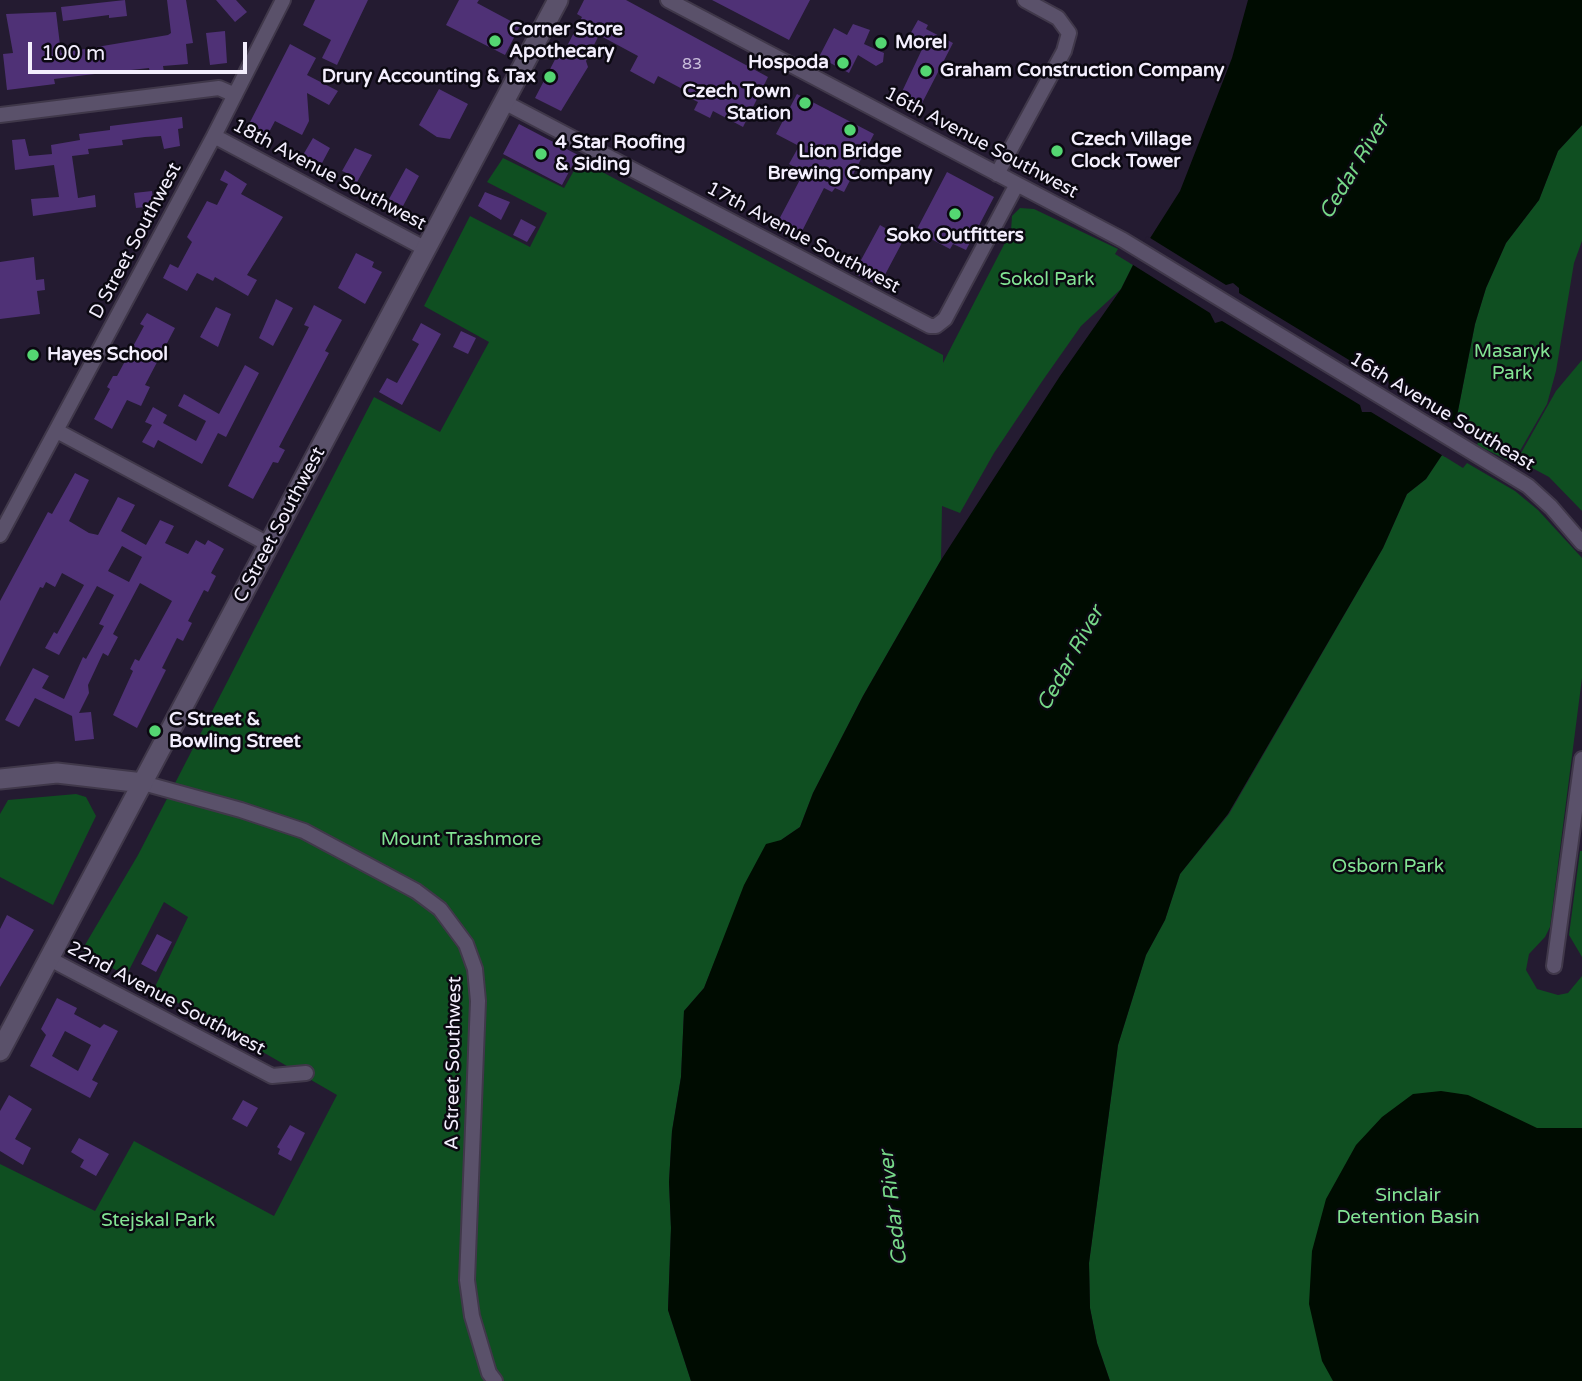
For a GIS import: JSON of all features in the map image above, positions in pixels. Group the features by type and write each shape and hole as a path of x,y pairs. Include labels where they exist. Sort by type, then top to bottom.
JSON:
{"main road":[{"name":"C Street Southwest","path":"0,1051 558,0"},
{"path":"0,779 57,773 143,783"}],"street":[{"name":"D Street Southwest","path":"1,530 57,431 214,136 283,0"},
{"name":"16th Avenue Southwest","path":"668,0 1123,240 1270,329"},
{"path":"998,174 1064,51 1069,33 1065,24 1025,0"},
{"path":"0,115 219,88 235,95"},
{"name":"17th Avenue Southwest","path":"504,102 923,323 936,326 946,319 1017,184"},
{"name":"18th Avenue Southwest","path":"214,136 426,249"},
{"name":"16th Avenue Southeast","path":"1270,329 1539,495 1582,543"},
{"path":"57,431 270,545"},
{"path":"1554,966 1582,758"},
{"name":"A Street Southwest","path":"143,783 241,810 304,831 416,891 440,909 466,944 475,969 478,1001 467,1280 472,1316 489,1373 495,1381"},
{"name":"22nd Avenue Southwest","path":"48,958 272,1076 306,1073"}],"green space":[{"name":"Masaryk Park","path":"1582,125 1582,241 1574,263 1556,371 1547,404 1513,463 1477,445 1479,440 1455,426 1475,324 1486,288 1506,243 1539,200 1558,151"},
{"name":"Mount Trashmore","path":"503,158 564,188 580,160 943,355 943,363 1011,231 1012,216 1020,208 1034,209 1118,249 1115,254 1133,265 1121,289 1081,326 1043,380 994,453 960,513 942,506 941,560 863,696 813,793 800,827 781,840 716,958 704,988 684,1011 681,1077 672,1131 669,1182 671,1228 668,1310 691,1381 0,1381 0,1164 95,1211 134,1141 274,1216 337,1095 154,989 188,917 164,902 126,976 82,950 138,855 374,397 440,432 489,342 424,306 470,216 530,247 547,213 487,182"},
{"path":"1582,360 1582,511 1549,477 1521,462 1523,458 1520,455 1556,391"},
{"name":"Osborn Park","path":"1442,455 1463,468 1467,463 1515,491 1538,510 1582,558 1582,678 1550,927 1545,937 1529,954 1526,970 1537,989 1558,995 1568,993 1582,976 1582,1381 1110,1381 1097,1343 1090,1308 1089,1263 1118,1045 1146,955 1165,920 1180,874 1229,814 1383,548 1407,494 1426,479"},
{"path":"76,794 86,797 96,816 53,905 0,877 0,814 8,800"},
{"path":"1582,851 1582,957 1569,935"}],"water":[{"name":"Cedar River","path":"1248,0 1582,0 1582,125 1558,151 1539,200 1506,243 1486,288 1475,324 1455,426 1442,455 1426,479 1407,494 1383,548 1228,814 1180,874 1165,920 1146,955 1118,1045 1089,1263 1090,1308 1097,1343 1110,1381 691,1381 668,1310 671,1228 669,1182 672,1131 681,1077 684,1011 704,988 744,885 766,844 781,840 800,827 813,793 863,696 941,560 1060,376 1121,289 1180,191 1232,58"},
{"name":"Sinclair Detention Basin","path":"1441,1091 1468,1095 1537,1128 1582,1128 1582,1381 1333,1381 1322,1361 1309,1304 1312,1251 1326,1199 1356,1145 1382,1117 1413,1094"}],"pier":[{"path":"1147,236 1226,285 1233,283 1239,288 1239,293 1377,377 1388,378 1389,385 1458,427 1445,457 1371,412 1362,412 1360,405 1222,321 1215,323 1210,313 1130,263"}],"building":[{"path":"125,0 127,16 109,18 109,15 63,21 61,7"},
{"path":"167,0 186,0 193,43 186,44 188,64 163,66 164,72 150,73 149,68 86,75 54,79 55,84 7,90 3,54 13,53 6,14 56,12 61,53 168,35 171,33"},
{"path":"216,0 236,0 247,12 235,22"},
{"path":"315,0 368,0 337,65 322,58 331,40 303,25"},
{"name":"Corner Store Apothecary","path":"459,0 479,0 477,3 520,26 505,55 446,25"},
{"path":"584,0 626,0 768,77 743,127 713,111 710,118 694,110 698,102 686,96 688,92 658,76 654,84 630,71 638,56 599,35 586,61 588,67 561,111 535,98 561,48 565,50 582,17 577,14"},
{"path":"712,0 810,0 789,40"},
{"name":"Graham Construction Company","path":"918,20 928,25 926,29 953,43 919,109 899,98 925,43 909,36"},
{"path":"853,24 870,30 864,44 884,53 883,62 876,66 858,55 849,73 819,57 834,28 847,35"},
{"path":"225,31 227,63 210,65 206,33"},
{"path":"290,44 316,58 307,75 338,91 329,105 307,93 309,121 302,135 275,121 267,136 248,126"},
{"path":"439,89 468,104 450,139 437,137 419,125"},
{"path":"797,94 874,134 844,192 835,188 832,192 824,188 797,241 774,229 804,172 789,164 799,146 776,134"},
{"path":"182,117 183,128 178,129 180,146 164,149 161,136 145,137 122,140 123,145 88,149 89,154 72,156 78,198 95,195 96,207 33,216 31,199 59,197 54,165 15,170 12,140 25,139 29,156 52,154 51,145 80,140 79,134 110,130 110,126"},
{"name":"4 Star Roofing & Siding","path":"519,124 578,155 562,185 503,154"},
{"path":"313,138 330,148 322,163 303,155"},
{"path":"355,148 372,155 356,184 347,179 349,174 342,171"},
{"path":"406,168 419,176 403,206 389,199"},
{"path":"225,170 247,184 241,194 283,217 247,275 257,280 248,296 215,277 213,281 197,273 187,291 163,278 170,264 178,268 192,242 187,237 207,201 217,205 228,184 220,180"},
{"name":"Soko Outfitters","path":"947,172 994,197 966,250 953,244 950,249 916,231"},
{"path":"152,191 154,206 136,208 134,193"},
{"path":"485,192 510,202 501,220 478,206"},
{"path":"521,219 536,227 527,242 513,235"},
{"path":"880,225 904,239 879,286 854,273"},
{"path":"356,253 374,262 372,267 382,272 365,304 338,288"},
{"path":"34,257 36,280 44,279 45,290 37,291 40,314 0,319 0,262"},
{"path":"276,299 293,308 273,346 259,338"},
{"path":"314,305 342,320 325,351 329,353 279,447 285,450 278,463 273,462 253,499 228,486 309,327 304,325"},
{"path":"216,307 231,314 218,347 200,337"},
{"path":"147,313 175,328 145,385 150,387 141,406 127,400 112,429 94,419 110,389 107,387 113,376 117,376 144,326 140,324"},
{"path":"421,323 441,334 402,405 379,392 387,378 397,383 419,344 412,340"},
{"path":"461,331 476,338 468,354 453,347"},
{"path":"245,365 259,373 226,437 218,433 202,464 158,440 154,448 142,442 152,425 145,422 153,407 167,415 163,423 196,441 206,421 178,406 184,394 219,414"},
{"path":"75,473 89,480 69,521 89,533 98,535 118,497 135,505 121,531 146,545 160,520 174,526 165,543 188,554 196,540 205,545 208,540 224,549 211,573 216,576 208,592 204,590 188,621 192,623 183,641 177,638 162,668 166,670 137,728 113,715 133,671 130,669 135,659 139,661 172,601 140,583 113,634 118,637 108,656 103,653 79,713 91,712 94,739 75,741 72,716 35,698 19,727 5,720 33,668 49,676 42,688 64,699 83,657 86,659 104,626 99,624 114,595 97,586 59,655 45,648 54,632 57,634 84,585 62,573 55,587 46,582 43,588 40,587 0,667 0,601 48,512 52,514","holes":["122,546 142,557 129,582 108,571"]},
{"path":"7,915 34,930 0,987 0,929"},
{"path":"157,934 172,942 156,972 141,964"},
{"path":"57,998 77,1008 74,1014 100,1028 104,1024 118,1031 92,1080 98,1083 90,1098 30,1066 46,1035 41,1029","holes":["65,1031 91,1045 78,1071 52,1056"]},
{"path":"9,1095 32,1109 15,1139 31,1148 23,1165 0,1151 0,1111"},
{"path":"243,1100 258,1108 247,1127 232,1119"},
{"path":"290,1125 305,1133 291,1161 278,1154 280,1149 277,1147"},
{"path":"79,1138 109,1154 96,1176 80,1167 84,1160 71,1152"}],"place":[{"name":"Corner Store Apothecary","path":"495,41"},
{"name":"Morel","path":"881,43"},
{"name":"Hospoda","path":"843,63"},
{"name":"Graham Construction Company","path":"926,71"},
{"name":"Drury Accounting & Tax","path":"550,77"},
{"name":"Czech Town Station","path":"805,103"},
{"name":"Lion Bridge Brewing Company","path":"850,130"},
{"name":"Czech Village Clock Tower","path":"1057,151"},
{"name":"4 Star Roofing & Siding","path":"541,154"},
{"name":"Soko Outfitters","path":"955,214"},
{"name":"Hayes School","path":"33,355"},
{"name":"C Street & Bowling Street","path":"155,731"}],"park label":[{"name":"Sokol Park","path":"1047,280"},
{"name":"Stejskal Park","path":"158,1221"}]}
